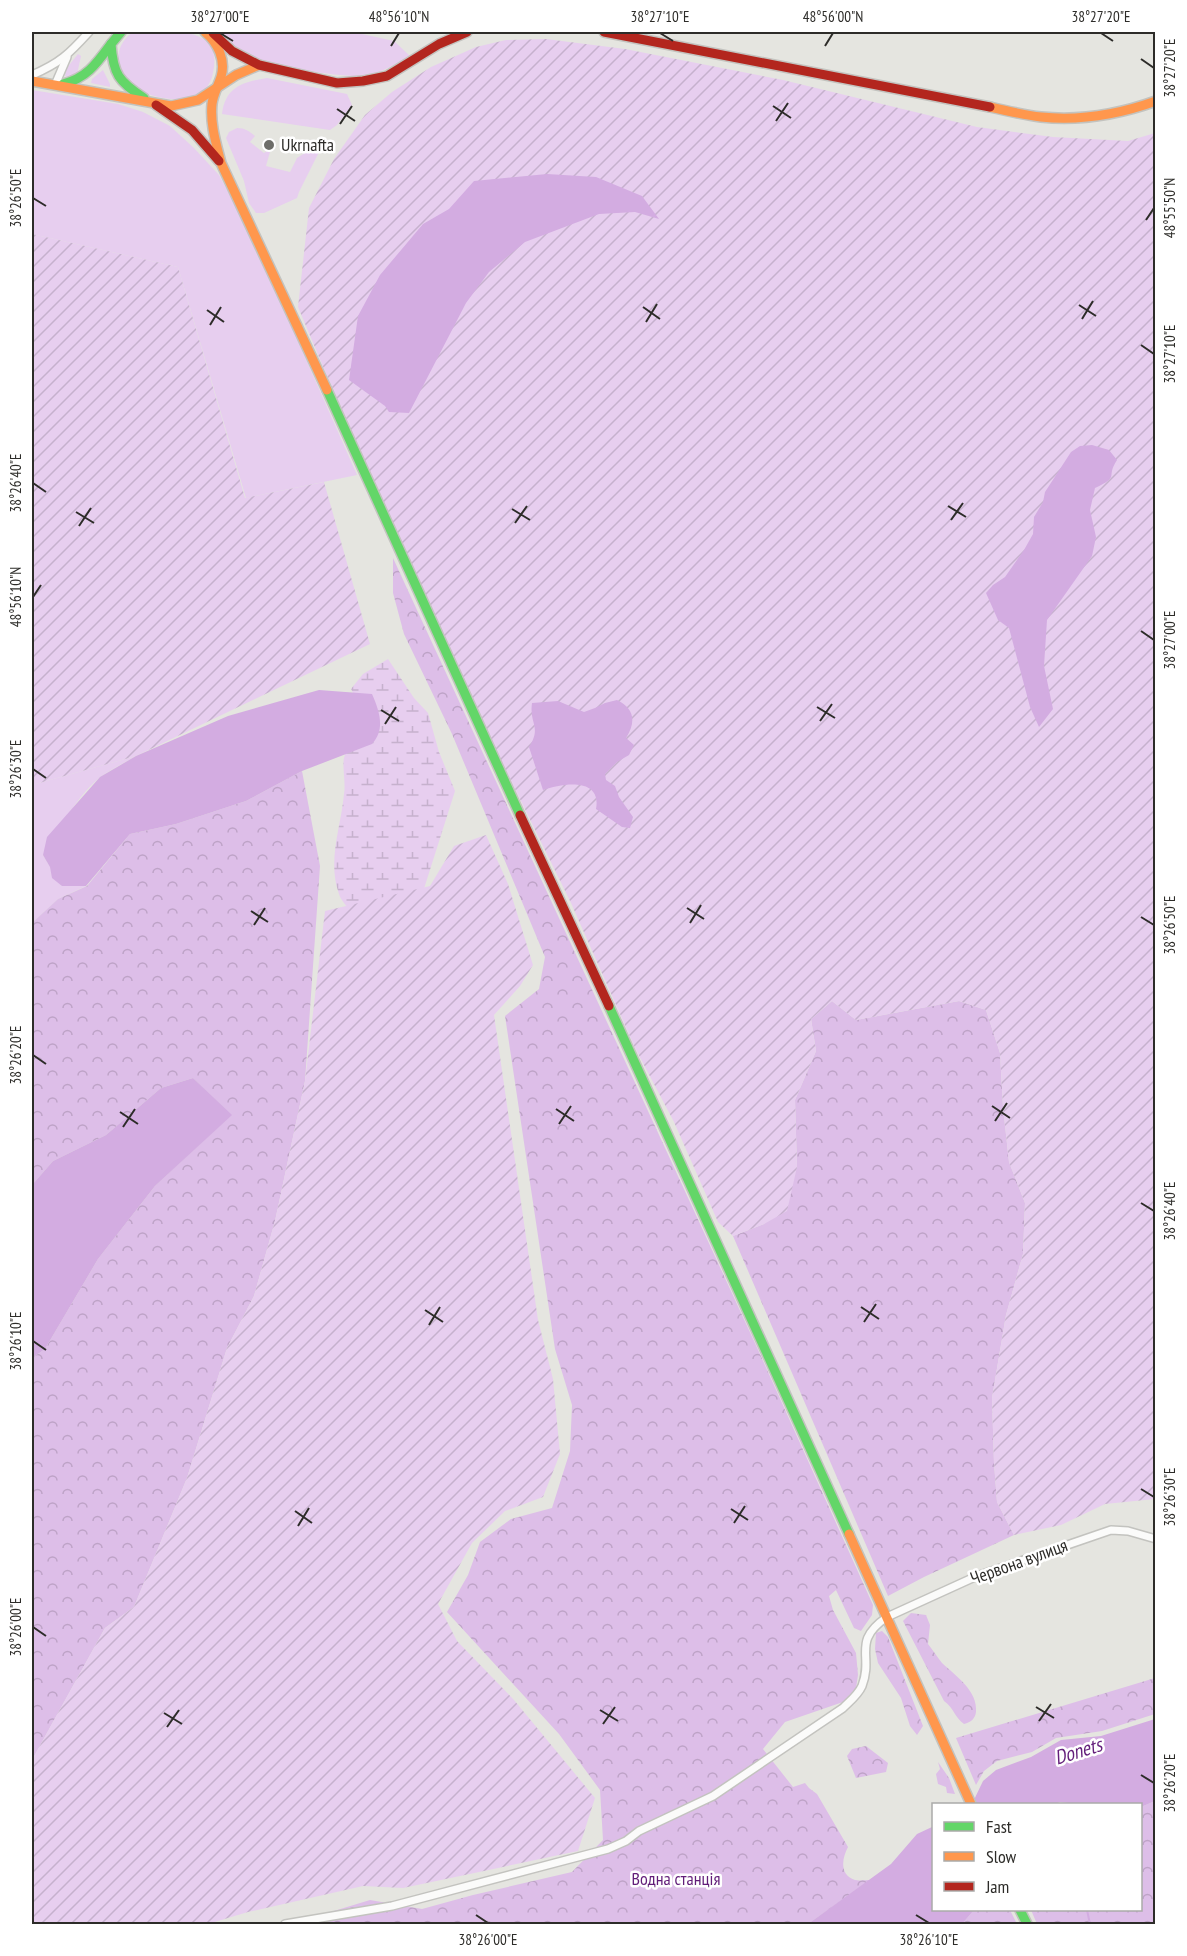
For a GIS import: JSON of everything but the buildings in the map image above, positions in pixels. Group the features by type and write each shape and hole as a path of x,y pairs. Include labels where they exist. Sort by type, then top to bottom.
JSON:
{"main road":[{"path":"55,85 76,82 85,77 121,32"},
{"path":"205,32 212,38 219,50 223,63 222,75 212,101 213,131 221,163 290,308 507,789 589,961 971,1803"},
{"path":"211,32 232,51 259,65 337,83 387,76 439,44 467,32"},
{"path":"604,32 1040,117 1068,118 1120,113 1155,100"},
{"path":"111,44 111,59 124,87 192,130 221,163"},
{"path":"32,81 171,106 187,105 202,99 236,74 259,65"}],"street":[{"path":"32,75 57,63 69,54 88,32"},
{"path":"55,85 69,54"},
{"name":"Червона вулиця","path":"887,1617 977,1576 1111,1530 1128,1531 1155,1539"},
{"path":"285,1924 392,1906 569,1861 609,1849 626,1841 639,1832 713,1796 855,1697 862,1686 868,1636 876,1625 887,1617"}],"green space":[{"path":"133,32 189,33 201,38 210,45 214,57 211,81 201,93 186,99 167,99 138,90 122,76 118,59 122,44"},
{"path":"221,32 353,32 394,41 410,56 385,70 369,75 325,73 253,59 233,48"},
{"path":"546,39 625,49 783,80 977,127 1053,137 1128,141 1155,133 1155,1499 1105,1504 1061,1525 1014,1535 997,1502 992,1398 1006,1315 1023,1254 1025,1203 1009,1162 1000,1053 986,1010 959,1001 856,1020 832,1001 811,1019 816,1051 795,1100 797,1167 787,1211 764,1224 733,1236 718,1222 674,1122 635,1048 571,903 483,724 298,307 309,208 334,159 365,115 392,92 431,67 476,47 506,40"},
{"path":"78,54 81,56 76,79 65,76 66,69"},
{"path":"103,70 110,87 91,83 92,79"},
{"path":"267,78 347,94 352,105 337,125 330,130 222,114 227,98 237,87"},
{"path":"32,90 118,104 143,112 170,126 219,175 250,232 357,475 246,498 178,267 32,234"},
{"path":"237,128 245,129 255,136 250,142 264,153 270,152 266,166 290,172 297,158 319,144 322,146 297,198 264,213 256,213 249,203 244,181 226,138 229,132"},
{"path":"32,234 178,267 245,498 324,482 370,644 136,756 32,785"},
{"name":"Водна станція","path":"393,558 755,1343 873,1605 872,1615 861,1631 854,1628 836,1590 829,1596 833,1610 856,1653 858,1675 856,1688 843,1702 785,1722 763,1749 793,1787 805,1783 817,1794 848,1847 843,1861 846,1874 855,1880 870,1880 808,1924 291,1924 370,1900 422,1909 572,1872 603,1840 600,1790 559,1734 447,1612 468,1575 480,1542 511,1519 552,1508 570,1451 572,1405 555,1349 505,1016 539,989 545,957 452,734 404,634 393,593"},
{"path":"388,659 414,698 428,713 439,752 455,791 415,917 372,932 341,898 334,869 344,790 344,758 350,742 366,717 351,689 363,674"},
{"path":"136,756 103,775 90,786 43,855 62,886 86,886 58,899 32,923 32,785"},
{"path":"302,771 320,866 305,1081 275,1221 254,1296 227,1348 187,1478 134,1607 105,1628 32,1760 32,1358 45,1349 98,1259 155,1186 231,1115 193,1078 161,1088 106,1135 53,1161 32,1185 32,923 58,899 87,886 130,834 176,824 246,801"},
{"path":"486,835 508,884 533,965 520,986 494,1015 538,1320 553,1379 560,1454 543,1497 505,1511 472,1543 438,1604 457,1641 514,1700 595,1798 578,1851 403,1888 363,1886 248,1912 208,1924 32,1924 32,1760 105,1628 134,1607 187,1478 227,1348 254,1296 275,1221 305,1081 325,911 430,886 454,846"},
{"path":"832,1001 856,1020 959,1001 986,1010 1000,1053 1009,1162 1025,1203 1023,1254 1006,1315 992,1398 997,1502 1014,1535 888,1596 733,1236 764,1224 797,1167 795,1100 816,1051 811,1019"},
{"path":"911,1613 926,1615 930,1625 928,1644 942,1663 965,1684 974,1697 976,1712 974,1718 969,1722 964,1724 961,1722 944,1701 903,1621"},
{"path":"882,1631 888,1637 923,1726 917,1735 910,1726 901,1698 878,1663 875,1649 876,1633"},
{"path":"1155,1678 1155,1714 1102,1731 1056,1738 1032,1752 997,1761 984,1771 976,1785 956,1738"},
{"path":"866,1746 888,1763 886,1772 856,1778 847,1756 852,1749"},
{"path":"938,1762 949,1778 955,1794 947,1793 946,1787 938,1784 936,1774 940,1769"},
{"path":"1155,1801 1155,1924 1037,1924 1031,1911 1142,1911 1142,1807"},
{"path":"973,1911 1010,1911 1017,1924 962,1924"}],"water":[{"path":"547,174 596,177 642,196 659,219 635,212 599,214 525,242 489,272 466,303 409,413 389,412 385,406 349,380 358,316 380,275 423,224 449,209 474,181"},
{"path":"1092,445 1109,450 1117,460 1110,479 1095,488 1090,510 1096,537 1092,556 1047,620 1044,666 1053,709 1039,727 1030,707 1009,628 998,620 986,593 1005,577 1024,550 1033,534 1034,517 1043,502 1045,492 1071,452 1080,446"},
{"path":"319,690 372,694 379,713 380,726 372,744 302,771 246,801 176,824 130,834 86,886 62,886 52,878 50,867 43,855 47,837 100,777 136,756 228,716"},
{"path":"617,700 627,707 632,716 631,727 626,738 634,745 629,755 617,762 605,774 606,780 615,786 619,797 633,817 630,828 622,827 596,809 596,799 587,787 570,784 543,790 529,747 535,735 532,703 558,701 584,712"},
{"path":"193,1078 232,1115 155,1186 98,1259 45,1349 32,1358 32,1185 53,1161 106,1135 161,1088"},
{"name":"Donets","path":"1155,1719 1155,1801 1142,1807 1142,1803 972,1803 983,1781 996,1770 1031,1757 1061,1740 1101,1736"},
{"path":"932,1827 932,1911 973,1911 962,1924 808,1924 891,1864 917,1834"}],"waterway":[{"path":"1087,1911 1090,1924"}],"traffic: fast":[{"path":"121,32 111,44 113,63 123,82 144,98"},
{"path":"63,84 85,74 111,44"},
{"path":"327,390 520,815"},
{"path":"609,1006 849,1534"},
{"path":"1020,1911 1027,1924"}],"traffic: slow":[{"path":"205,32 214,41 222,58 221,77 212,111 221,163 327,390"},
{"path":"32,81 171,106 198,100 236,75 259,65"},
{"path":"990,107 1035,116 1070,118 1114,113 1156,101"},
{"path":"849,1534 971,1803"}],"traffic: jam":[{"path":"213,33 232,51 259,65 337,83 387,76 439,44 467,32"},
{"path":"604,32 990,107"},
{"path":"156,105 192,130 219,161"},
{"path":"520,815 609,1006"}],"place":[{"name":"Ukrnafta","path":"269,145"}]}
